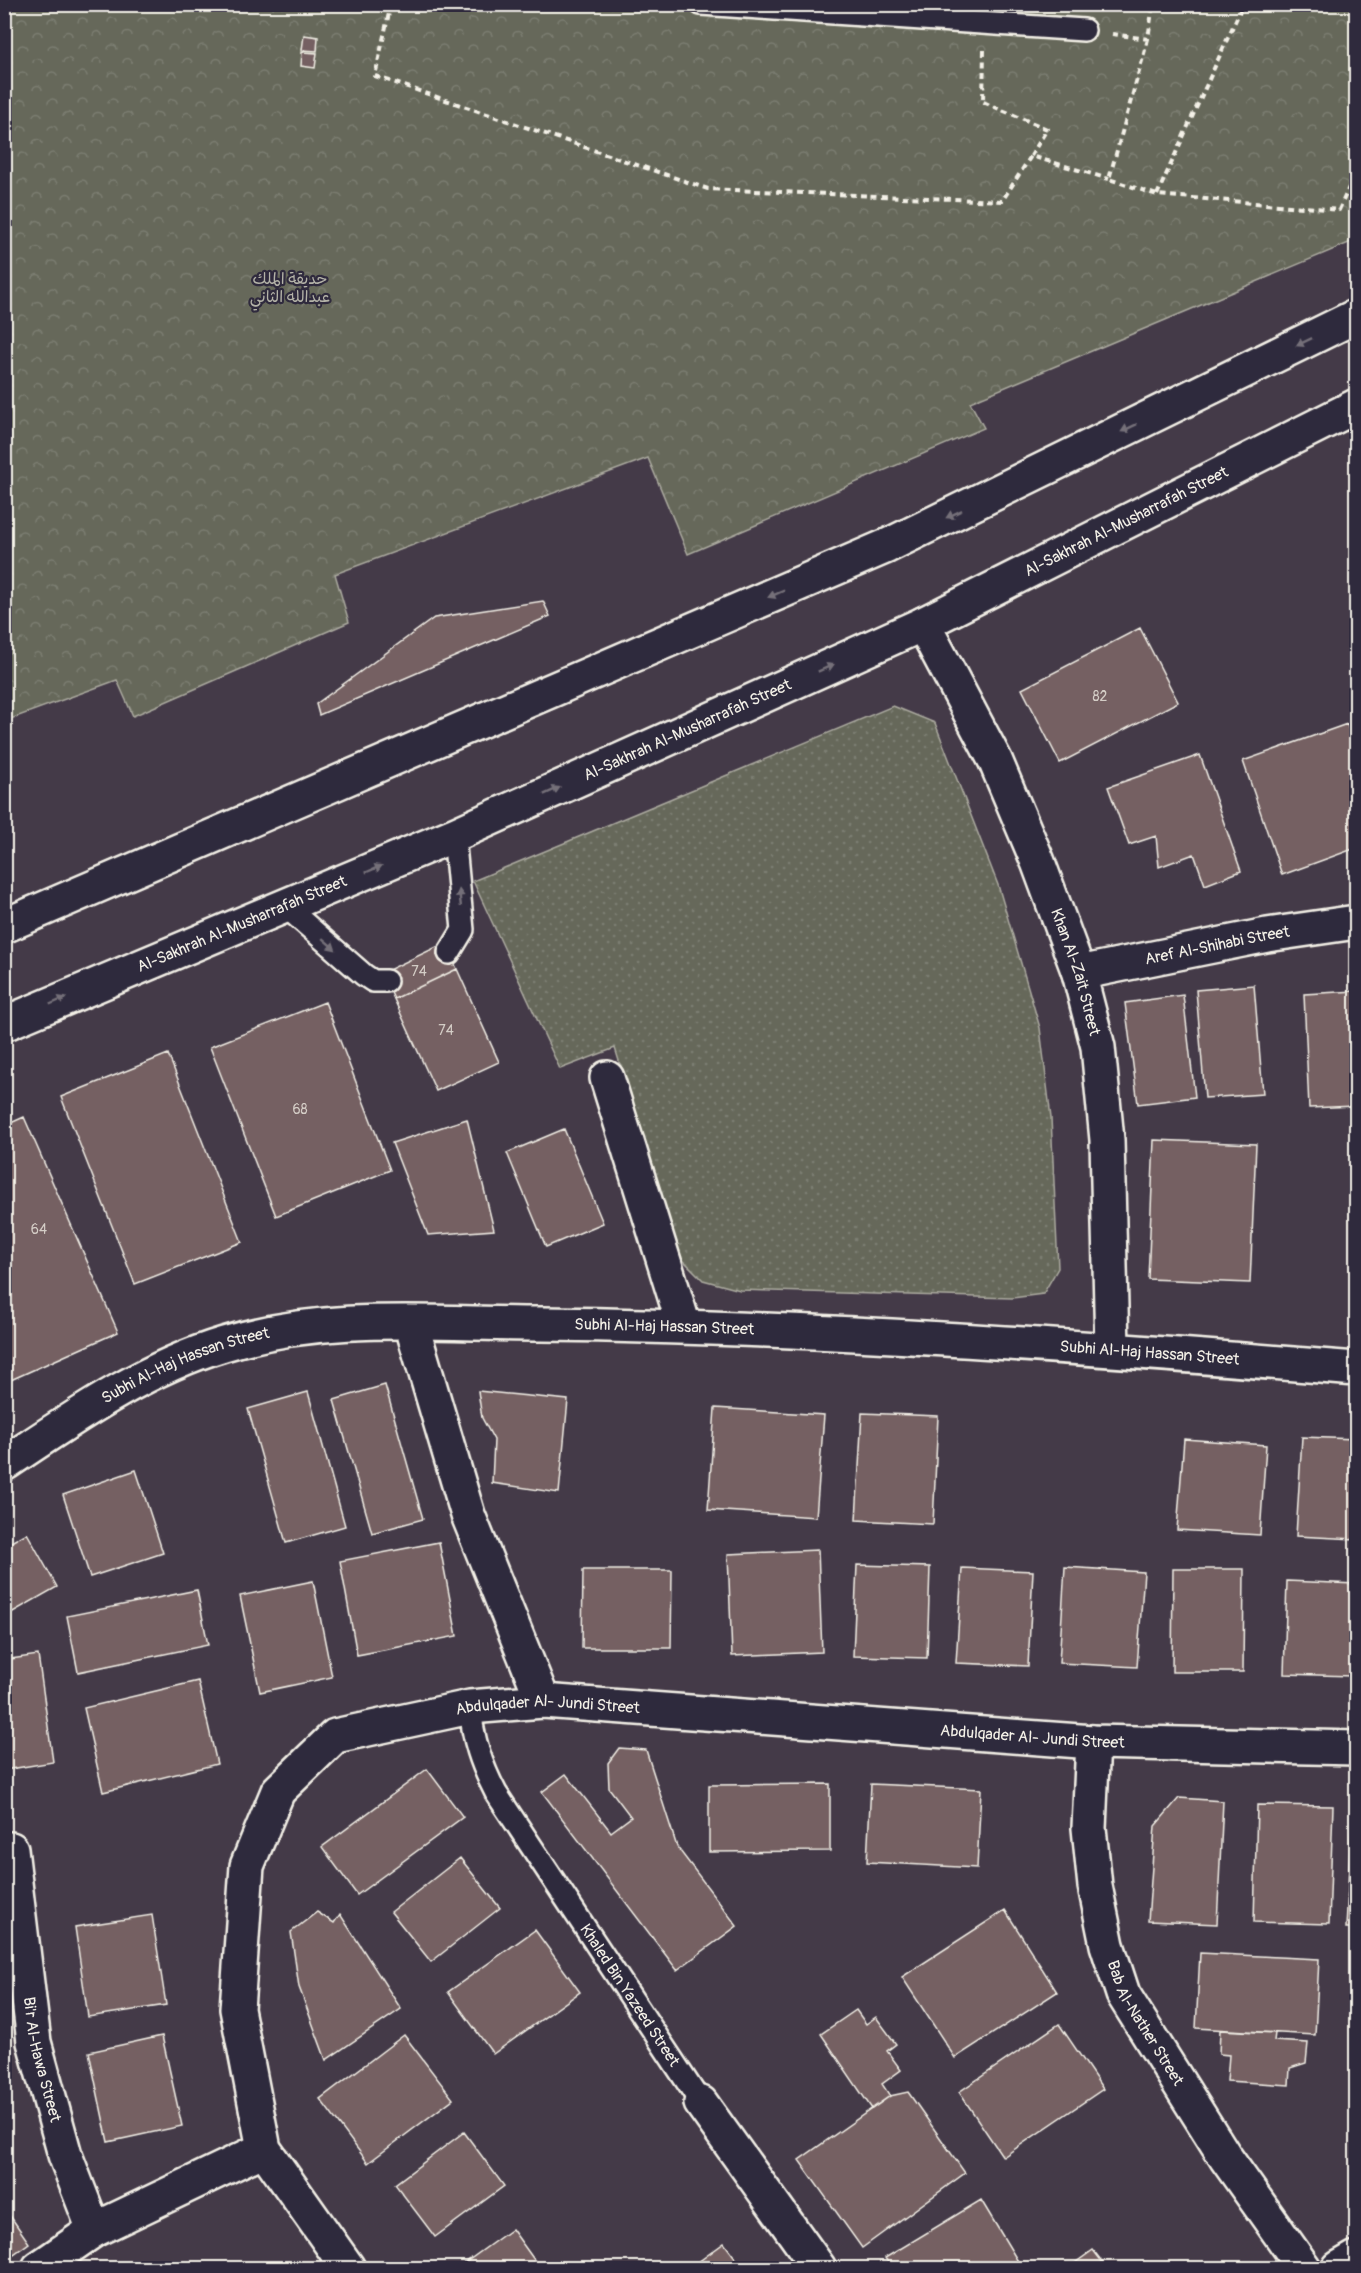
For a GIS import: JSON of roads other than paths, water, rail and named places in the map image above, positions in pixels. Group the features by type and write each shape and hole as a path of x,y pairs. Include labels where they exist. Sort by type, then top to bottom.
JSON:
{"street":[{"path":"4,926 887,546 1356,316"},
{"name":"Al-Sakhrah Al-Musharrafah Street","path":"4,1024 454,835 923,624 1356,406"},
{"name":"Khan Al-Zait Street","path":"923,624 995,760 1038,862 1079,973 1098,1047 1107,1140 1112,1349"},
{"name":"Aref Al-Shihabi Street","path":"1079,973 1267,935 1356,921"},
{"path":"607,1078 684,1326"},
{"name":"Subhi Al-Haj Hassan Street","path":"4,1464 84,1411 177,1362 224,1344 284,1329 344,1322 684,1326 1112,1349 1356,1368"},
{"path":"411,1323 468,1515 543,1701"},
{"name":"Abdulqader Al- Jundi Street","path":"348,2268 264,2149 237,2009 248,1866 278,1791 335,1736 470,1707 543,1701 1093,1742 1356,1748"},
{"name":"Bab Al-Nather Street","path":"1093,1742 1089,1828 1095,1886 1107,1945 1122,1994 1226,2158 1304,2268"},
{"name":"Bi'r Al-Hawa Street","path":"11,1849 34,2042 65,2155 94,2230"},
{"name":"Khaled Bin Yazeed Street","path":"701,2103 819,2268"},
{"path":"39,2268 94,2230 264,2149"},
{"path":"1339,2268 1356,2258"}],"lane":[{"path":"701,4 1084,30"},
{"path":"449,952 463,930 454,835"},
{"path":"285,906 364,975 373,981 386,981"},
{"name":"Khaled Bin Yazeed Street","path":"470,1707 473,1738 480,1762 496,1792 701,2103"}],"park label":[{"name":"حديقة الملك عبدالله الثاني","path":"290,288"}]}
